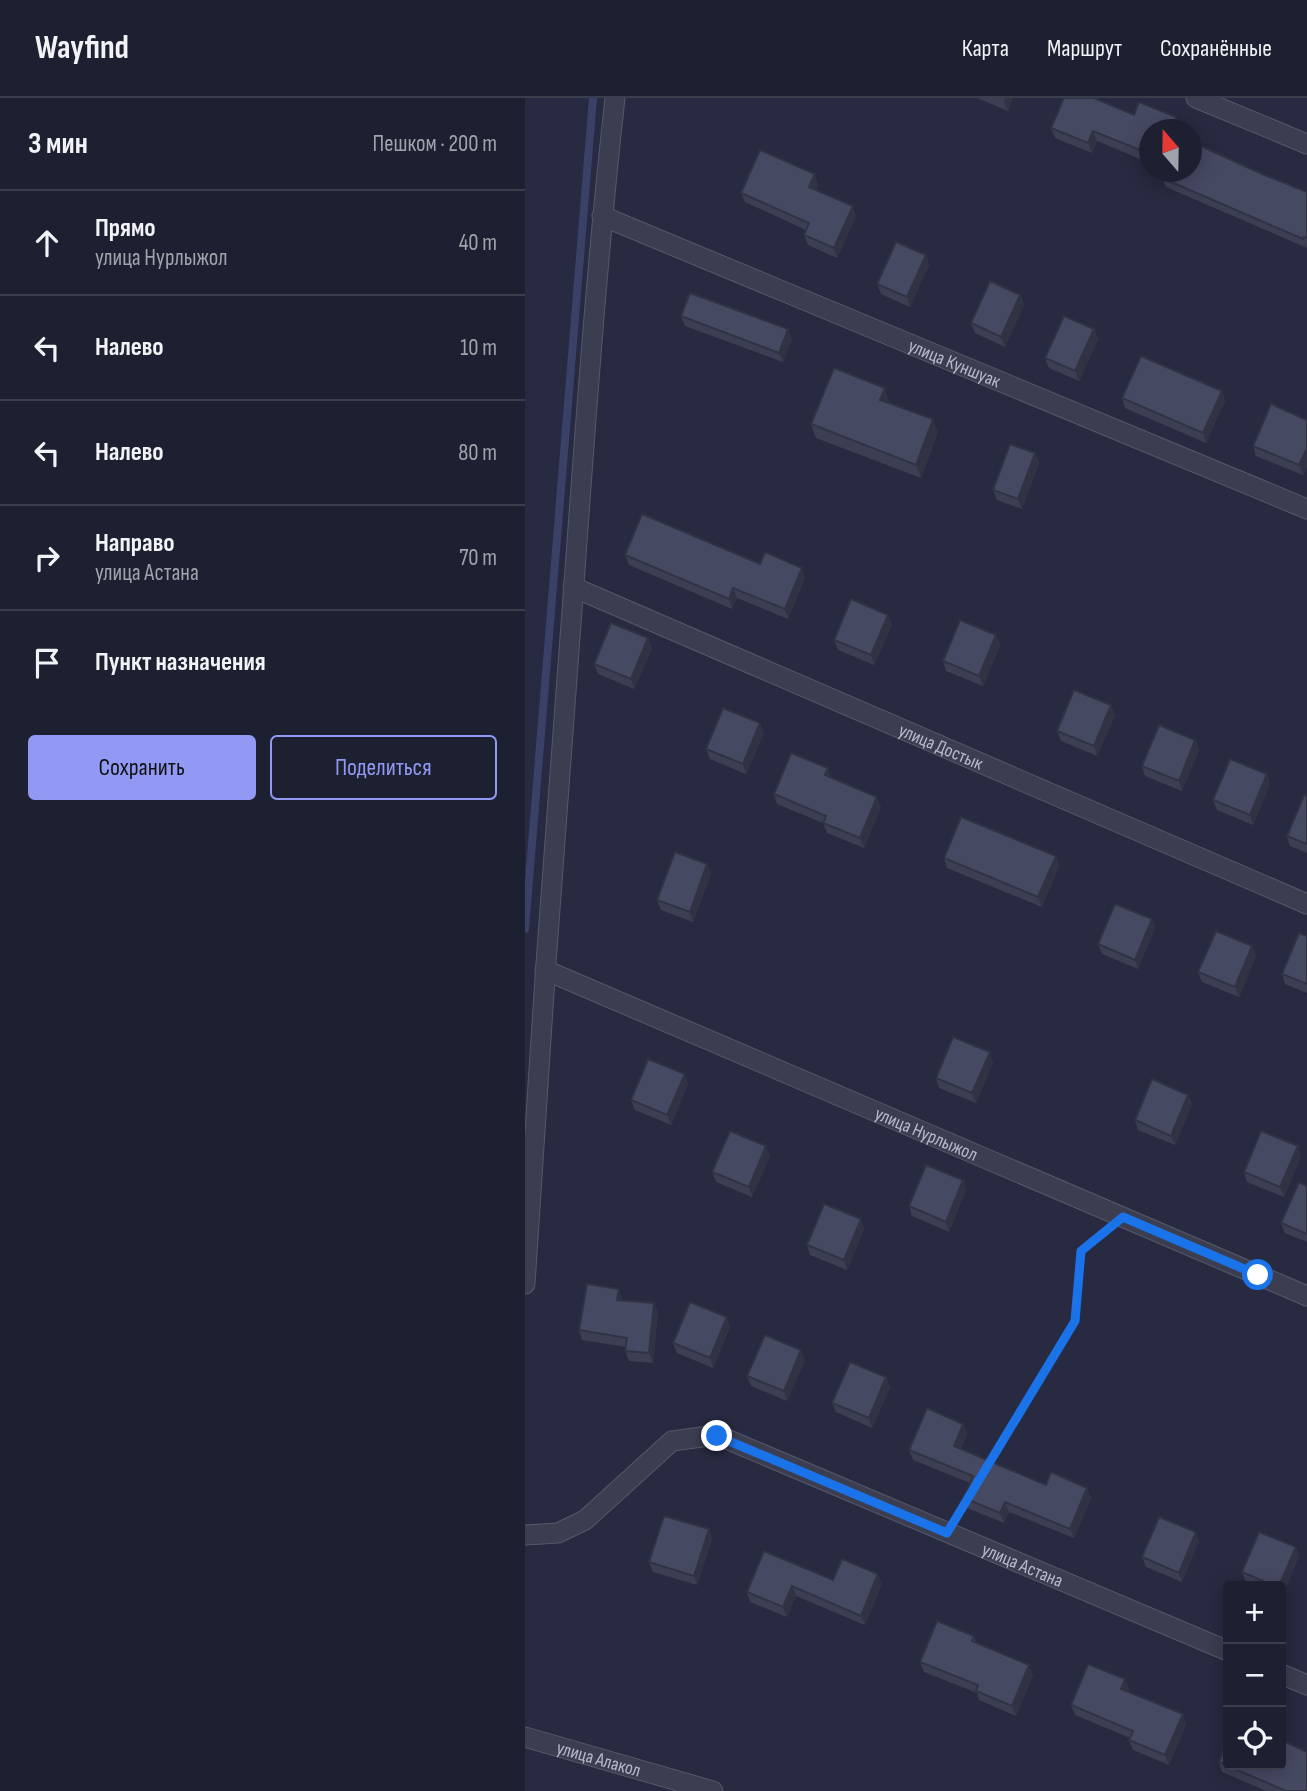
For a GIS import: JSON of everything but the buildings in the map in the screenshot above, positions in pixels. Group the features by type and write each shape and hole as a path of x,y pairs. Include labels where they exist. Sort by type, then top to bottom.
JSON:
{"street":[{"path":"525,1284 573,587 602,216 615,98"},
{"path":"1196,98 1307,144"},
{"name":"улица Куншуак","path":"602,216 1307,509"},
{"name":"улица Достык","path":"573,587 1307,904"},
{"name":"улица Нурлыжол","path":"545,970 1307,1296"},
{"name":"улица Астана","path":"525,1534 558,1533 585,1520 672,1441 717,1436 1223,1649"},
{"path":"1286,1676 1307,1685"},
{"name":"улица Алакол","path":"525,1737 713,1791"}],"path":[{"path":"983,1474 1075,1321 1081,1251 1123,1217"},
{"path":"947,1533 968,1497"}],"waterway":[{"path":"525,929 593,98"}],"route":[{"path":"717,1436 947,1533 1075,1321 1081,1251 1123,1217 1258,1275"}]}
